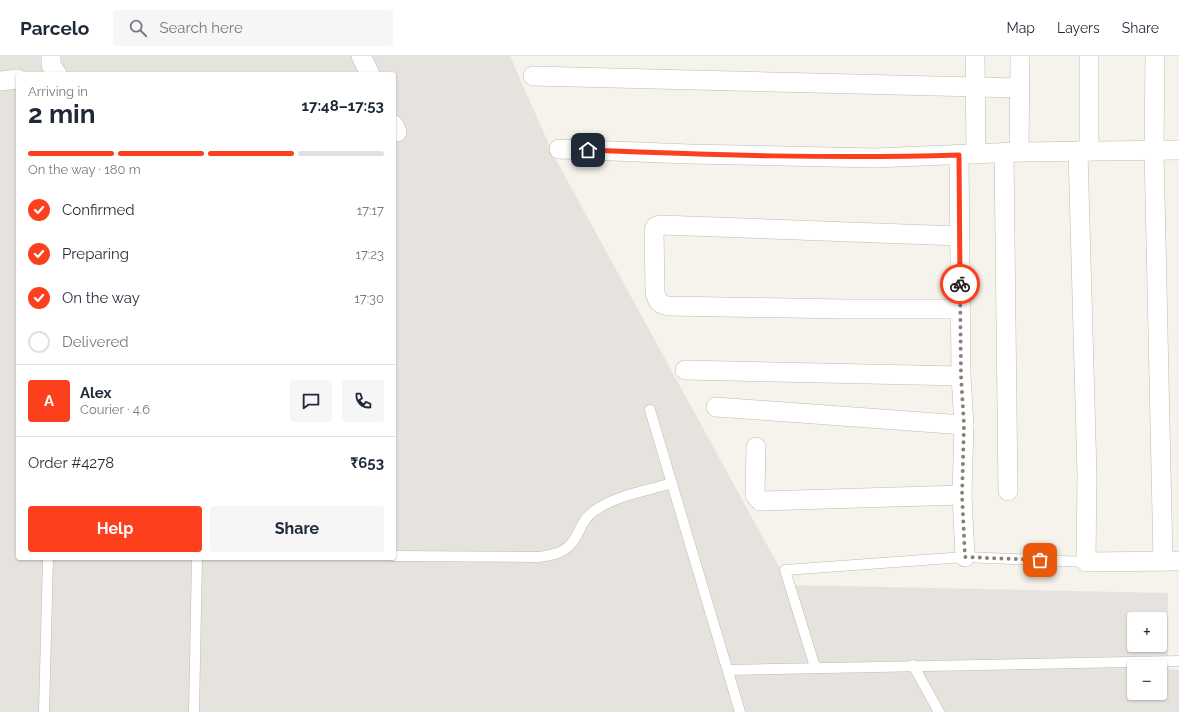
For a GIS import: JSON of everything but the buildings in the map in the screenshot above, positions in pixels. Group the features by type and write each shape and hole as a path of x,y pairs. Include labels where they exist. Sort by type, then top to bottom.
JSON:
{"street":[{"path":"51,56 51,65 56,72"},
{"path":"361,56 369,72"},
{"path":"965,557 962,495 964,425 961,376 959,236 975,88 975,56"},
{"path":"1008,491 1012,152 1020,88 1020,56"},
{"path":"1089,56 1084,151 1087,475 1086,562 1156,562 1171,560 1154,150 1155,56"},
{"path":"533,76 1020,88"},
{"path":"0,81 16,79"},
{"path":"559,149 874,158 1012,152 1179,150"},
{"path":"959,236 660,225 656,226 654,230 655,292 657,301 660,304 668,306 844,310 960,309"},
{"path":"685,370 961,376"},
{"path":"716,408 964,425"},
{"path":"756,447 754,495 760,501 962,495"}],"lane":[{"path":"650,410 740,712"},
{"path":"396,556 539,557 558,553 570,545 584,519 595,510 612,501 672,483"},
{"path":"815,667 785,570 965,557 1086,562"},
{"path":"44,712 48,560"},
{"path":"194,712 197,560"},
{"path":"728,670 913,665 1179,661"},
{"path":"913,665 939,712"}],"shaded area":[{"path":"0,56 510,56 555,158 789,585 1168,593 1168,669 1179,670 1179,712 0,712"}],"way so far":[{"path":"960,284 961,376 964,425 962,495 965,557 1040,560"}],"route":[{"path":"588,150 874,158 959,155 960,284"}]}
